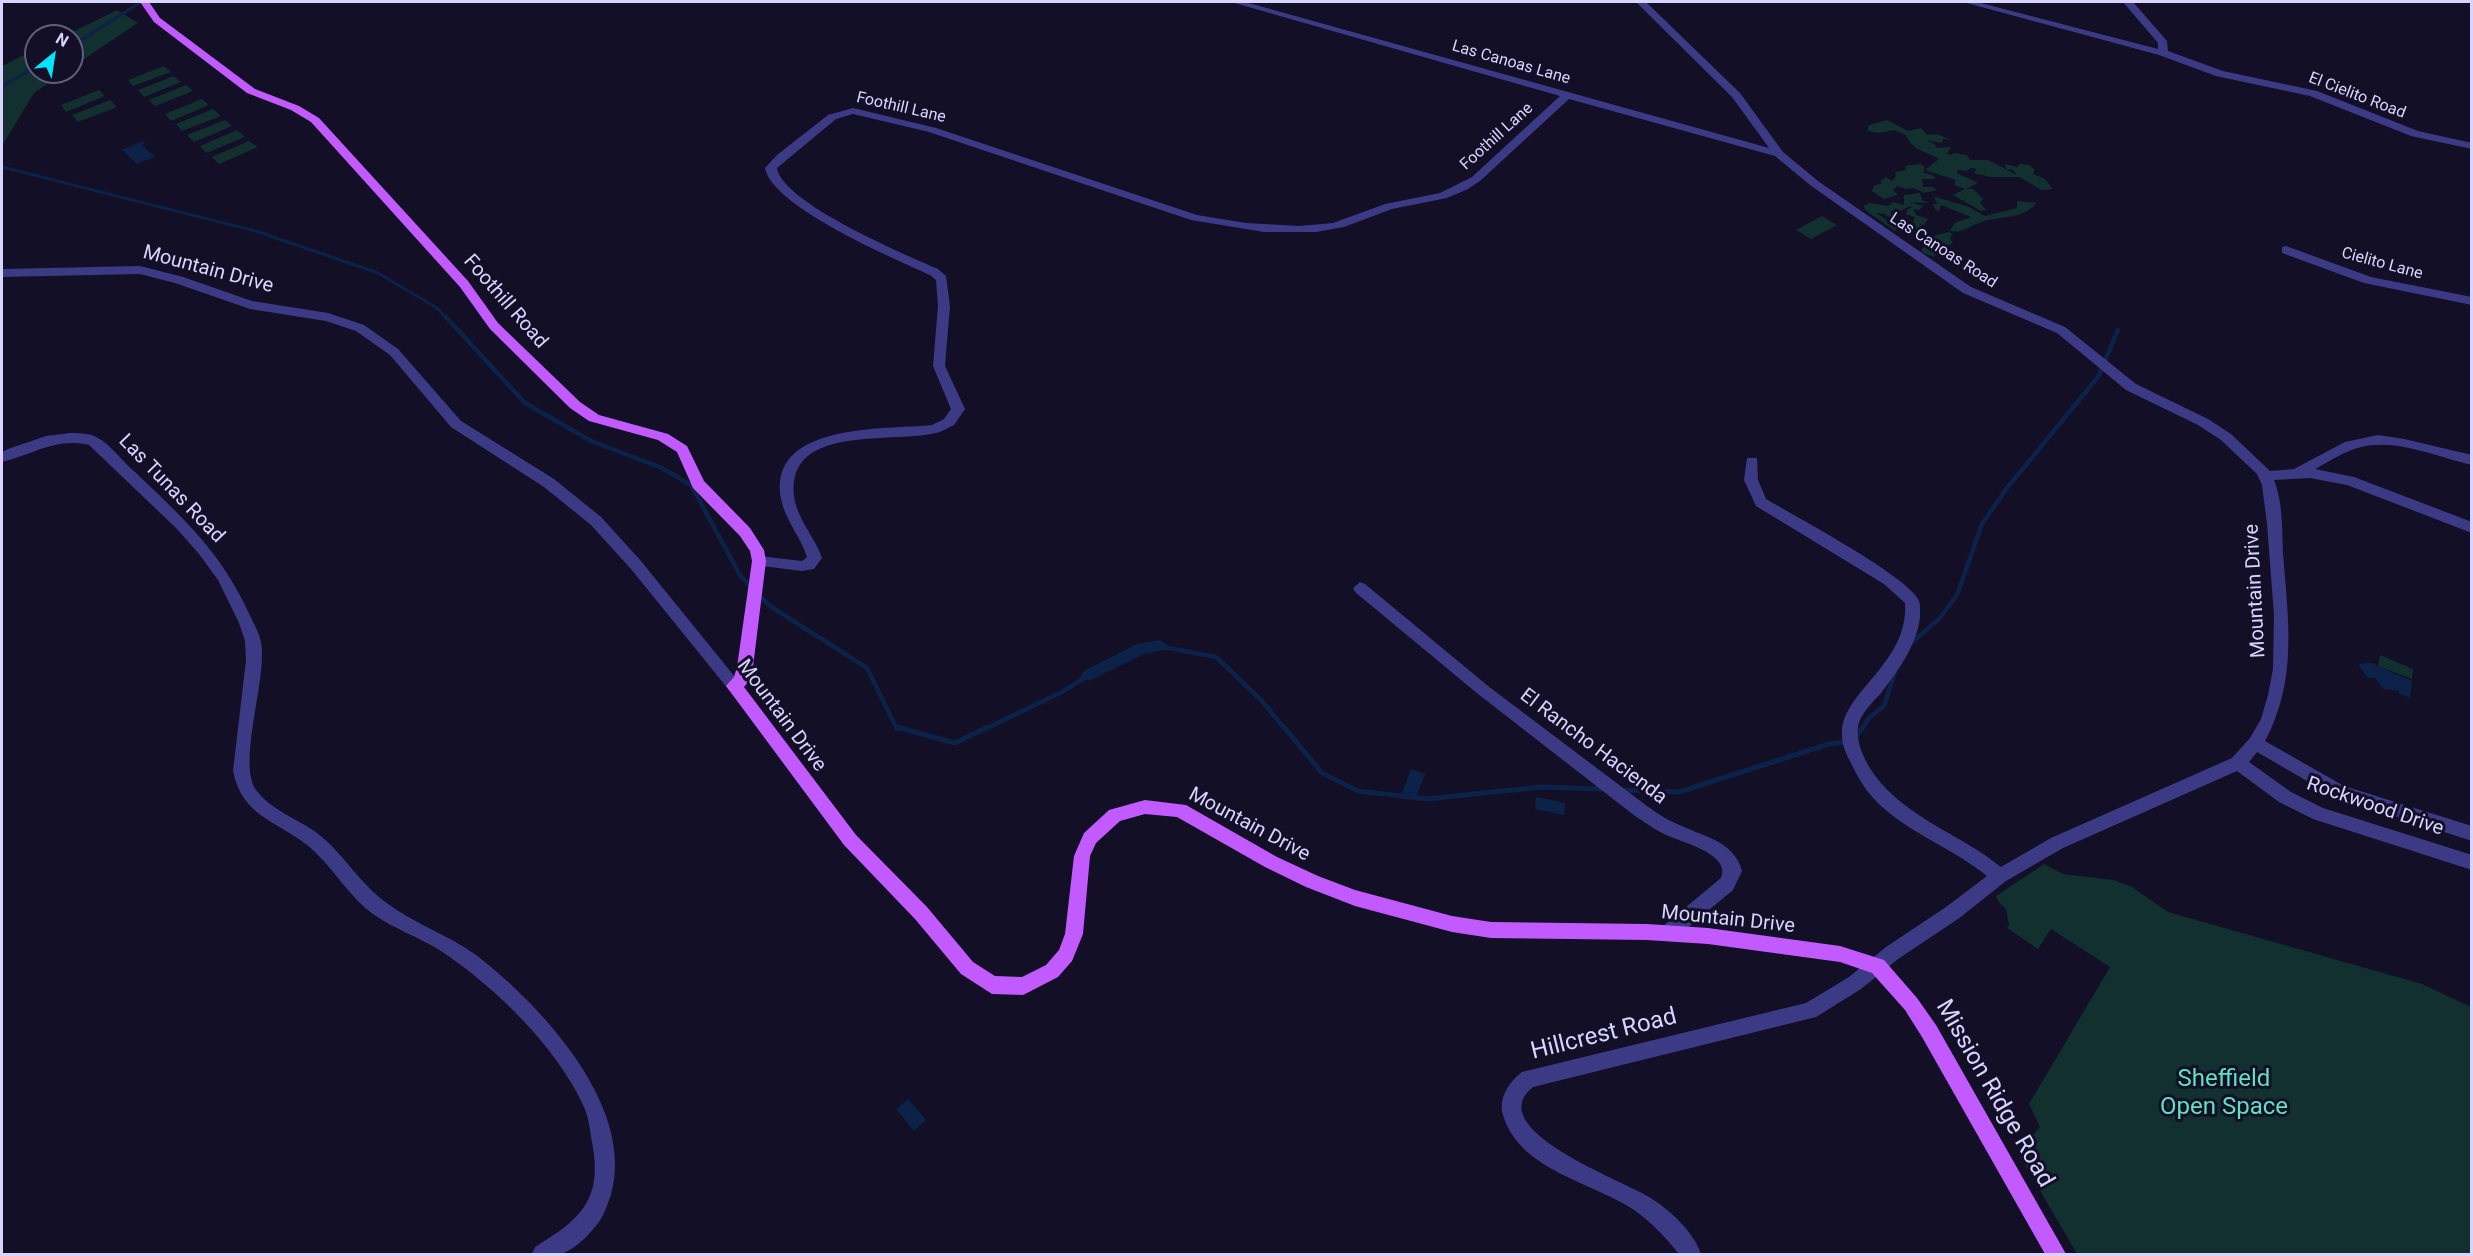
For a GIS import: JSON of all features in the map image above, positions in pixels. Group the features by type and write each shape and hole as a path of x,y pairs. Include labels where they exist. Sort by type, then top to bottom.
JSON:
{"main road":[{"name":"Foothill Road","path":"144,2 157,20 251,91 295,108 315,120 464,284 494,326 584,412 606,423 663,437 682,449 698,484 745,532 757,550 759,561"},
{"path":"734,686 741,681 745,667 759,561"},
{"name":"Mountain Drive","path":"734,686 850,840 921,913 967,968 992,986 1023,986 1052,971 1066,954 1074,934 1082,856 1090,838 1114,815 1145,807 1180,810 1271,862 1312,882 1414,915 1491,930 1668,933 1840,954 1878,966"},
{"name":"Mission Ridge Road","path":"1878,966 1911,1004 1929,1031 2056,1254"}],"street":[{"name":"Las Canoas Lane","path":"1236,2 1779,154"},
{"name":"Las Canoas Road","path":"1641,2 1736,95 1779,154 1854,213 1967,290 2061,330 2131,387 2203,422 2226,436 2250,457 2266,476"},
{"path":"1968,2 2163,53 2163,43 2128,2"},
{"name":"El Cielito Road","path":"2163,53 2220,74 2313,93 2415,134 2472,146"},
{"name":"Foothill Lane","path":"759,561 802,566 809,565 815,558 794,518 787,497 788,473 803,451 826,440 935,429 949,422 958,409 939,366 944,306 942,279 934,272 845,232 822,218 772,174 771,168 781,157 836,115 858,112 932,130 1195,218 1240,225 1302,228 1333,226 1389,206 1431,200 1460,190 1476,179 1568,94"},
{"name":"Cielito Lane","path":"2286,250 2368,280 2472,301"},
{"name":"Mountain Drive","path":"2,273 140,270 179,280 249,305 328,317 360,328 394,352 461,428 549,483 596,521 636,565 734,686"},
{"name":"Las Tunas Road","path":"2,457 60,438 80,438 93,441 182,525 224,577 253,641 254,660 241,771 242,784 247,795 256,805 311,838 340,864 375,905 392,917 425,931 452,949 531,1019 561,1054 592,1104 600,1128 606,1186 590,1220 570,1238 542,1254"},
{"path":"2298,473 2359,442 2371,440 2394,442 2472,460"},
{"path":"1752,461 1751,480 1761,502 1889,579 1912,601 1912,624 1902,646 1889,669 1857,707 1850,722 1849,735 1854,756 1865,775 1886,800 1969,852 2000,876"},
{"path":"2266,476 2319,474 2356,482 2472,528"},
{"name":"Mountain Drive","path":"1878,966 2000,876 2057,843 2238,763 2256,744 2274,705 2282,639 2272,505 2266,476"},
{"name":"El Rancho Hacienda","path":"1360,588 1483,690 1641,811 1668,828 1719,850 1726,856 1733,871 1727,884 1668,933"},
{"name":"Rockwood Drive","path":"2256,744 2347,795 2472,834"},
{"name":"Rockwood Drive","path":"2238,763 2285,797 2319,814 2472,862"},
{"name":"Hillcrest Road","path":"1691,1254 1669,1227 1644,1205 1552,1157 1522,1134 1511,1114 1515,1093 1529,1079 1810,1011 1878,966"}],"green space":[{"path":"117,10 138,23 84,59 84,26"},
{"path":"24,55 24,84 47,84 34,93 2,146 2,66"},
{"path":"164,66 171,72 133,86 128,80"},
{"path":"174,76 181,82 144,97 138,90"},
{"path":"186,85 193,91 155,106 149,100"},
{"path":"99,90 105,96 66,112 61,105"},
{"path":"202,99 209,105 171,121 165,114"},
{"path":"110,100 117,107 78,122 72,115"},
{"path":"213,109 221,116 182,131 176,124"},
{"path":"225,120 232,126 194,142 187,135"},
{"path":"1887,120 1908,131 1921,128 1927,135 1937,134 1951,140 1943,139 1942,143 1927,140 1937,146 1936,148 1951,148 1947,153 1951,155 1953,153 1967,155 1970,160 1988,160 2017,175 2013,170 2006,169 2005,164 2017,167 2020,164 2029,165 2035,170 2033,174 2045,179 2053,189 2042,190 2019,177 1990,177 1974,173 1976,169 1971,168 1967,171 1958,170 1957,173 1978,183 1966,189 1973,189 1983,199 1980,203 1986,210 1981,211 1953,195 1965,189 1954,185 1956,180 1927,171 1926,169 1939,159 1916,148 1906,135 1894,130 1880,133 1867,131 1869,125"},
{"path":"237,130 245,137 206,153 200,146"},
{"path":"249,141 258,147 219,164 212,157"},
{"path":"1920,164 1925,167 1923,173 1933,175 1936,179 1922,179 1923,187 1933,187 1937,190 1924,193 1914,188 1906,189 1897,186 1893,190 1898,195 1884,199 1872,191 1874,186 1882,183 1880,181 1886,177 1892,181 1896,176 1895,172 1906,170 1905,166"},
{"path":"1920,193 1922,200 1929,203 1910,202 1923,206 1919,210 1913,209 1916,215 1928,219 1924,225 1919,224 1928,232 1929,237 1917,242 1916,233 1910,228 1915,217 1906,214 1907,210 1912,207 1898,212 1891,211 1891,219 1885,214 1876,213 1899,228 1895,231 1865,210 1864,206 1869,203 1888,206 1894,202 1904,205 1904,195"},
{"path":"1934,198 1969,207 1985,216 2017,208 2017,201 2036,203 2023,213 1985,221 1961,231 1954,231 1950,230 1955,223 1971,217 1941,205 1939,211 1935,209 1933,204 1938,204"},
{"path":"1822,216 1837,225 1811,239 1796,230"},
{"path":"1949,232 1953,234 1950,238 1953,243 1948,246 1939,243 1933,250 1936,255 1934,257 1923,253 1921,250 1936,235"},
{"path":"2380,655 2413,669 2412,679 2378,666"},
{"name":"Sheffield Open Space","path":"2044,864 2063,874 2114,880 2132,887 2168,912 2422,984 2471,1007 2471,1254 2077,1254 2018,1153 2040,1127 2029,1104 2110,967 2051,929 2038,949 2007,928 2009,925 2006,909 1996,896"}],"water":[{"path":"143,141 145,143 142,145 155,157 137,164 122,150"},
{"path":"2371,663 2412,681 2410,698 2399,694 2399,691 2383,689 2375,678 2368,678 2358,664"},
{"path":"1411,769 1425,774 1416,798 1402,793"},
{"path":"1536,797 1565,803 1564,815 1535,809"},
{"path":"908,1099 926,1120 914,1131 896,1109"}],"waterway":[{"path":"84,38 141,2"},
{"path":"2,86 24,74"},
{"path":"2,167 259,232 378,273 437,308 447,319"},
{"path":"446,317 525,403 591,441 662,468 691,485 740,575 751,587"},
{"path":"1910,644 1939,619 1957,595 1982,524 2007,488 2098,377 2118,330"},
{"path":"757,593 770,606 867,668 896,727"},
{"path":"1159,646 1216,657 1262,701 1285,729"},
{"path":"1089,675 1142,648 1159,646"},
{"path":"1862,729 1869,718 1884,706 1895,672"},
{"path":"985,729 1062,692 1089,675"},
{"path":"896,727 955,743 988,727"},
{"path":"1284,727 1322,773 1358,791 1427,799 1541,787 1605,789"},
{"path":"1856,737 1863,727"},
{"path":"1620,790 1679,792 1829,744 1847,742"}]}
